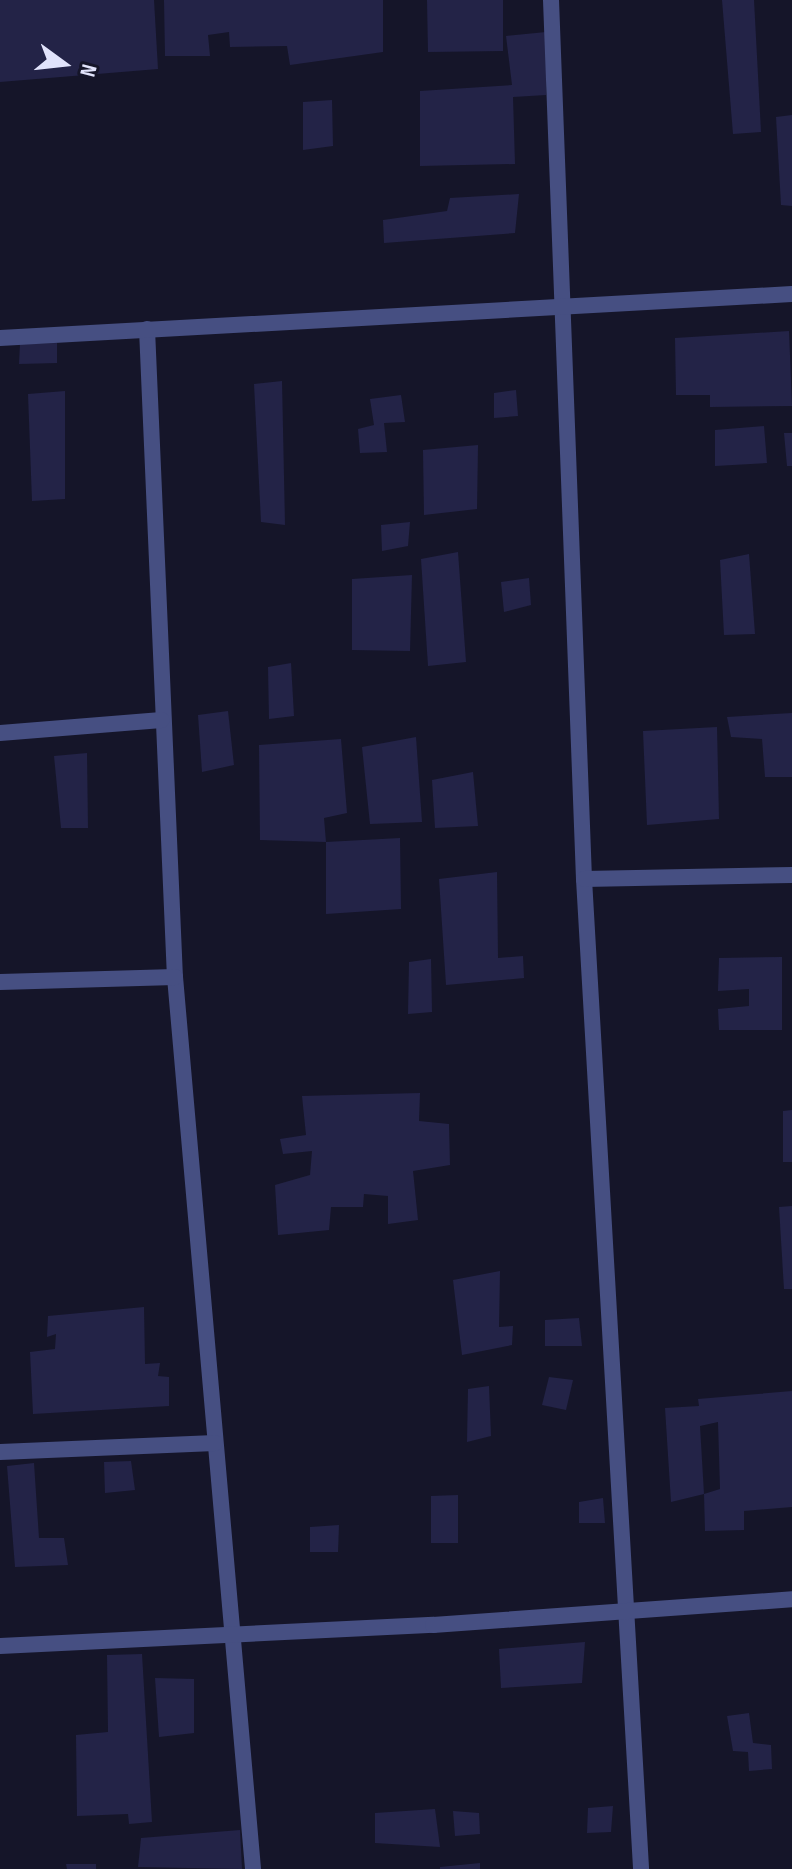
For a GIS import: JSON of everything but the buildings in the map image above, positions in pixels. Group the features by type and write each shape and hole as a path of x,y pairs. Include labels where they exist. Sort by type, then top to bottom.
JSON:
{"street":[{"path":"551,0 566,306 584,879 608,1218 625,1612 641,1869"},
{"path":"0,338 792,294"},
{"path":"147,329 161,720 175,977 215,1443 236,1637 253,1869"},
{"path":"0,733 161,720"},
{"path":"584,879 792,875"},
{"path":"0,982 175,977"},
{"path":"0,1452 215,1443"},
{"path":"0,1646 236,1637 792,1599"}]}
